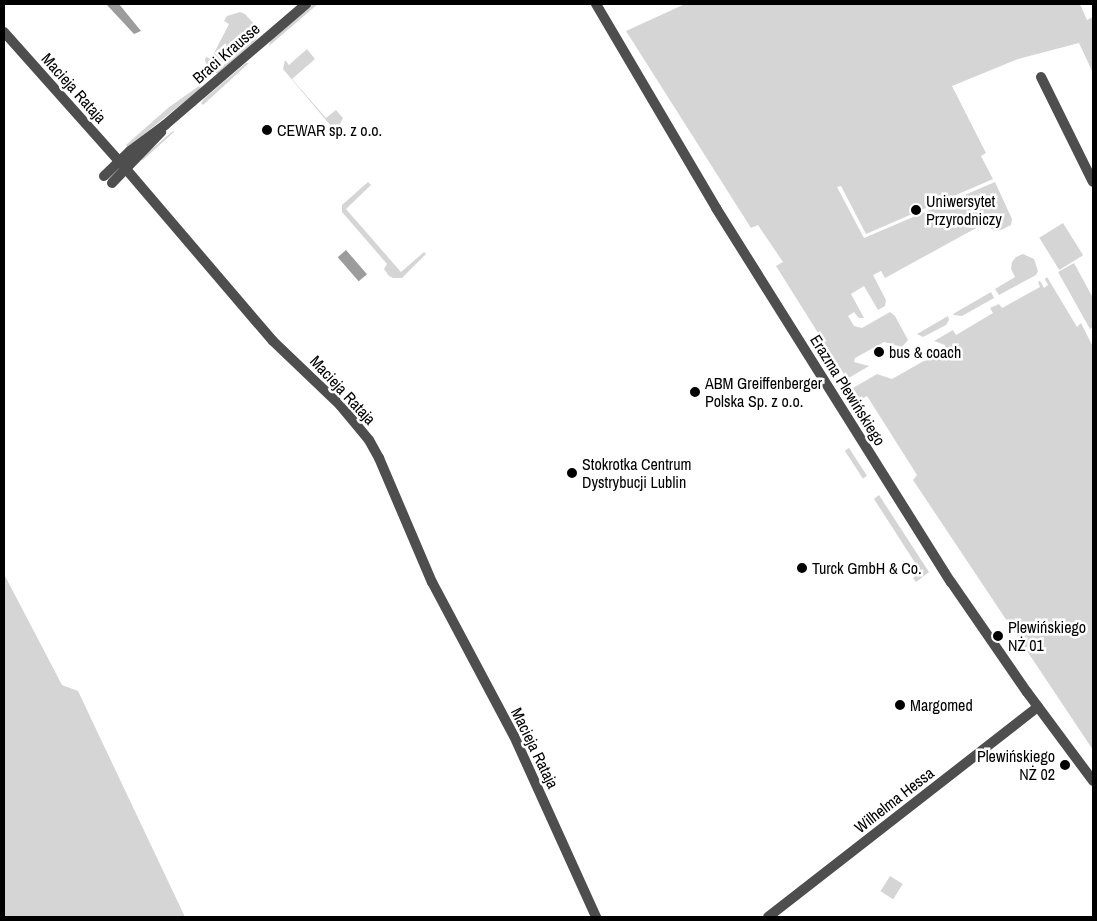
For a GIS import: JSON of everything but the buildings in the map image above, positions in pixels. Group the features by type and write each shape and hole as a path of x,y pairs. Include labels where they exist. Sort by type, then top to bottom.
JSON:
{"street":[{"name":"Braci Krausse","path":"108,180 165,125 306,4"},
{"name":"Erazma Plewińskiego","path":"596,4 716,208 951,582 1038,707 1093,781"},
{"name":"Macieja Rataja","path":"4,32 123,165 273,341 340,405 369,440 379,458 428,574 514,736 596,917"},
{"path":"1040,77 1093,182"},
{"name":"Wilhelma Hessa","path":"768,917 1038,707"}],"shaded area":[{"path":"106,4 119,4 141,31 134,34"},
{"path":"312,4 318,4 269,46 271,39"},
{"path":"685,4 1080,4 1087,20 1093,17 1093,73 1079,43 1018,59 952,86 986,153 981,156 993,179 866,234 841,186 837,187 864,238 995,182 1012,219 1011,225 1001,230 995,231 986,225 978,227 885,278 881,271 873,275 886,300 885,306 878,310 864,286 851,294 864,318 859,318 854,312 848,316 854,326 862,328 890,312 895,316 908,340 902,347 884,342 855,358 854,362 869,366 847,379 776,266 783,262 758,225 751,228 626,31"},
{"path":"240,12 245,14 255,25 257,33 209,72 205,60 206,57 211,59 229,24 224,21 227,16"},
{"path":"258,35 256,40 219,73 214,73"},
{"path":"307,49 315,59 292,79 326,118 336,110 343,118 339,126 331,126 283,69 285,60 289,65"},
{"path":"246,63 249,63 203,105 201,103 205,98"},
{"path":"203,83 199,90 128,147 126,145 168,108"},
{"path":"173,131 143,160 140,159"},
{"path":"368,182 371,185 346,209 401,272 424,252 426,254 402,278 389,276 384,269 387,264 342,212 342,205"},
{"path":"1063,223 1083,255 1059,270 1039,238"},
{"path":"346,250 367,274 359,281 338,257"},
{"path":"1023,254 1034,259 1038,271 1036,275 999,295 995,289 1015,277 1011,269 1012,262 1016,257"},
{"path":"1074,263 1093,298 1093,327 1090,329 1058,272"},
{"path":"1047,277 1077,327 1081,323 1093,347 1093,750 913,480 917,475 867,396 860,400 853,388 877,374 892,379 945,349 945,345 934,341 953,330 956,335 993,313 990,308 999,304 1002,308 1040,287 1038,282 1040,281 1044,288 1048,285 1045,279"},
{"path":"991,292 994,298 962,316 953,314"},
{"path":"948,316 949,320 946,325 923,337 917,334"},
{"path":"849,448 867,476 863,478 845,451"},
{"path":"879,495 929,572 916,582 913,578 921,572 874,499"},
{"path":"4,574 62,685 78,691 185,917 4,916"},
{"path":"890,876 903,884 893,899 880,891"}],"place":[{"name":"CEWAR sp. z o.o.","path":"267,130"},
{"name":"Uniwersytet Przyrodniczy","path":"916,210"},
{"name":"bus & coach","path":"879,352"},
{"name":"ABM Greiffenberger Polska Sp. z o.o.","path":"695,392"},
{"name":"Stokrotka Centrum Dystrybucji Lublin","path":"572,473"},
{"name":"Turck GmbH & Co.","path":"802,568"},
{"name":"Plewińskiego NŻ 01","path":"998,636"},
{"name":"Margomed","path":"900,705"},
{"name":"Plewińskiego NŻ 02","path":"1065,765"}]}
